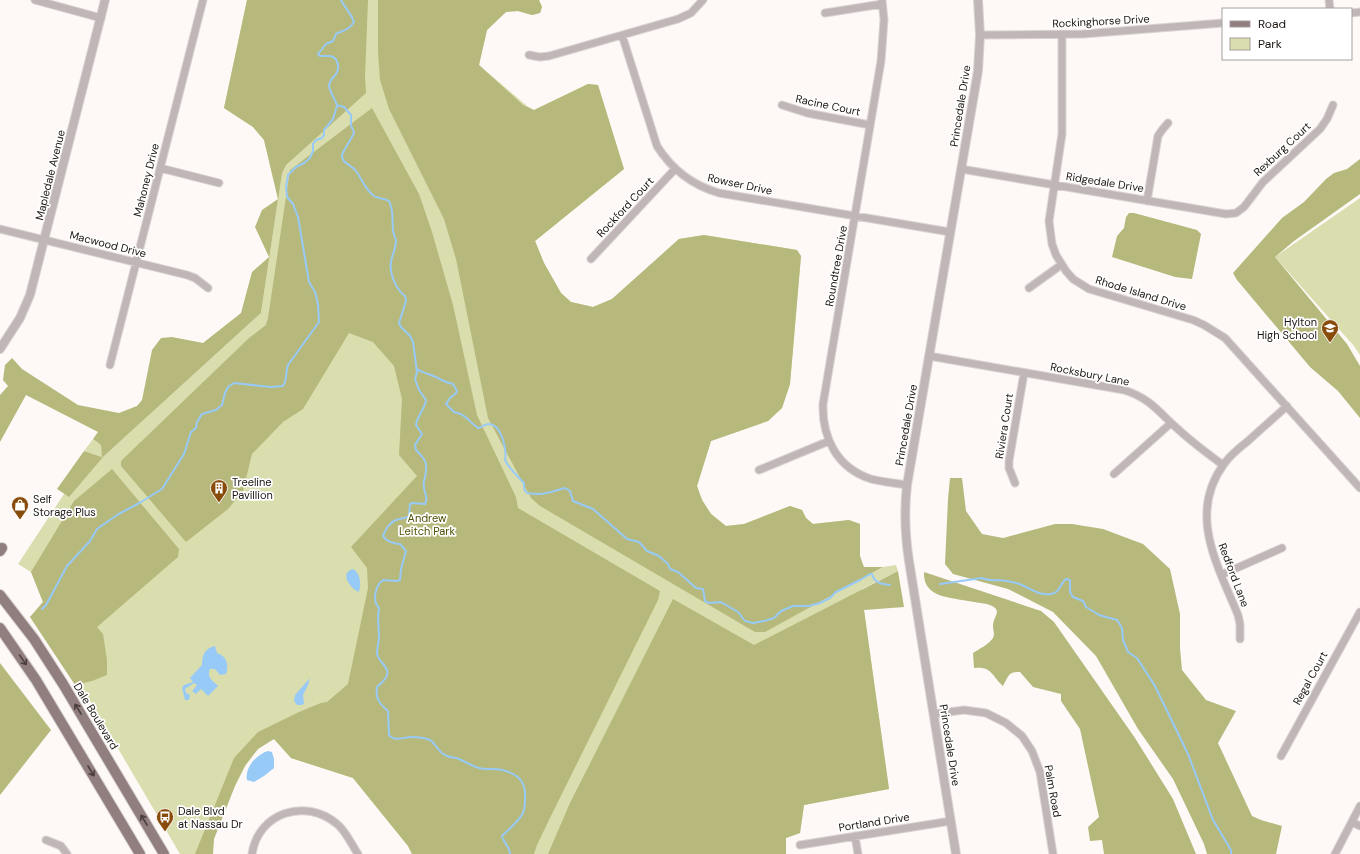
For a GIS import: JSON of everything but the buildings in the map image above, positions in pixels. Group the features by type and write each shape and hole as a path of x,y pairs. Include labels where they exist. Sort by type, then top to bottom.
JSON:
{"main road":[{"name":"Dale Boulevard","path":"0,595 34,639 63,684 164,854"},
{"path":"0,628 23,659 140,854"}],"street":[{"path":"34,0 101,18"},
{"name":"Mapledale Avenue","path":"0,349 24,311 30,295 105,0"},
{"name":"Mahoney Drive","path":"110,365 203,0"},
{"path":"529,55 540,57 550,56 686,16 695,10 703,0"},
{"name":"Princedale Drive","path":"956,854 905,535 905,506 907,485 978,70 980,35 978,0"},
{"path":"825,13 882,2"},
{"name":"Roundtree Drive","path":"882,2 884,36 881,60 823,404 824,425 829,441 837,455 856,472 871,479 907,485"},
{"name":"Rockinghorse Drive","path":"980,35 1083,34 1222,23"},
{"name":"Rowser Drive","path":"622,34 654,140 661,153 675,169 696,185 720,193 950,232"},
{"name":"Rhode Island Drive","path":"1062,35 1062,134 1049,216 1052,244 1061,265 1073,279 1089,289 1193,320 1215,330 1225,338 1360,488"},
{"name":"Racine Court","path":"782,105 806,113 870,125"},
{"name":"Rexburg Court","path":"1244,208 1263,182 1320,129 1333,106"},
{"path":"1147,200 1158,136 1168,123"},
{"path":"160,168 219,183"},
{"name":"Rockford Court","path":"591,259 675,169"},
{"name":"Ridgedale Drive","path":"961,169 1226,214 1236,213 1244,208"},
{"name":"Macwood Drive","path":"0,229 187,275 195,278 208,288"},
{"path":"1029,288 1061,265"},
{"name":"Rocksbury Lane","path":"929,356 1124,390 1133,393 1150,402 1187,438 1223,465"},
{"name":"Riviera Court","path":"1014,483 1009,461 1024,373"},
{"name":"Redford Lane","path":"1240,639 1240,624 1238,615 1211,550 1206,520 1207,504 1210,492 1223,465 1232,455 1287,406"},
{"path":"1114,474 1171,423"},
{"path":"759,470 829,441"},
{"path":"1221,575 1282,548"},
{"name":"Regal Court","path":"1281,756 1360,612"},
{"name":"Palm Road","path":"934,714 964,710 986,713 1006,723 1022,736 1032,750 1040,772 1053,854"},
{"path":"1335,854 1360,806"},
{"path":"252,854 257,839 268,825 280,815 287,812 301,810 321,814 336,824 342,829 358,854"},
{"name":"Portland Drive","path":"800,845 951,822"},
{"path":"1352,822 1360,826"},
{"path":"855,836 858,854"},
{"path":"46,840 60,846 67,854"}],"green space":[{"name":"Andrew Leitch Park","path":"247,0 539,0 542,7 540,13 532,15 518,11 506,12 487,30 479,65 527,106 534,110 588,84 598,85 624,169 535,241 544,263 561,293 571,302 593,307 612,299 679,239 704,235 797,250 801,256 790,384 782,408 768,421 711,441 697,486 702,500 711,514 726,526 744,524 790,506 802,510 806,518 813,524 849,520 860,524 862,579 883,567 896,565 898,571 862,589 889,789 804,805 800,833 786,838 786,854 412,854 408,846 353,778 291,758 274,739 258,749 242,770 229,798 208,854 180,854 76,677 30,617 43,602 31,572 18,564 64,494 69,496 102,457 84,451 93,439 101,445 103,457 261,313 278,199 264,140 253,127 224,108"},
{"path":"247,0 368,0 365,77 366,93 286,165 282,173 261,313 103,457 69,497 57,489 84,451 102,457 101,445 93,439 98,432 26,395 0,442 0,395 8,386 3,380 5,365 12,358 22,369 78,405 119,413 137,406 142,400 152,350 161,338 172,337 203,343 241,313 252,272 269,257 255,227 262,210 278,199 264,140 253,127 224,108"},
{"path":"378,0 539,0 542,7 540,13 532,15 518,11 506,12 487,30 479,65 523,105 534,110 588,84 598,85 624,169 535,241 544,263 561,293 571,302 593,307 612,299 679,239 704,235 797,250 801,256 790,384 782,408 768,421 711,441 697,486 702,500 711,514 726,526 744,524 790,506 802,510 806,518 813,524 849,520 860,524 860,556 864,567 883,567 765,632 755,632 540,506 531,498 488,418 456,259 444,219 389,109 380,80 378,52"},
{"path":"372,108 419,194 432,232 453,305 477,415 516,497 518,508 660,591 658,600 548,822 534,854 412,854 408,846 353,778 291,758 274,739 258,749 245,766 235,786 214,839 213,854 195,854 234,758 258,732 299,712 327,702 348,684 368,588 367,568 351,547 417,476 399,455 402,399 394,366 373,342 349,333 303,409 283,422 252,454 243,491 228,509 186,542 121,466 121,461 249,338 266,325 290,170"},
{"path":"1360,159 1360,194 1294,241 1275,257 1347,344 1360,366 1360,418 1338,391 1310,367 1237,280 1233,273 1282,218 1304,202 1326,179 1334,173 1347,169"},
{"path":"1360,198 1360,355 1354,346 1275,257"},
{"path":"1129,213 1134,213 1197,230 1201,234 1192,279 1175,277 1112,257 1117,236 1124,228 1126,217"},
{"path":"112,469 179,549 178,557 97,627 103,634 107,660 107,675 92,681 75,685 30,617 43,602 31,572 74,501"},
{"path":"950,478 962,478 966,511 982,534 1003,538 1055,524 1072,524 1103,529 1143,544 1170,569 1180,614 1180,648 1182,670 1206,700 1236,711 1218,743 1252,816 1282,826 1276,854 1207,854 1204,844 1173,779 1138,729 1096,656 1053,612 1008,589 953,574 945,564"},
{"path":"898,571 904,607 864,610 889,789 804,805 800,833 786,838 786,854 548,854 570,803 673,599 754,645"},
{"path":"924,572 1041,611 1054,622 1135,738 1173,799 1196,854 1104,854 1102,840 1090,841 1088,827 1099,817 1080,729 1061,701 1061,694 1033,687 1020,672 1013,672 1007,677 1003,686 988,670 984,668 974,668 973,653 986,645 993,638 993,622 997,613 996,608 987,604 948,598 936,594 927,586"},
{"path":"0,663 51,730 0,795"}],"water":[{"path":"353,569 356,571 360,579 359,592 352,588 347,581 347,574"},
{"path":"215,646 217,653 223,656 226,661 226,674 220,675 215,669 210,669 209,677 218,686 208,696 201,689 196,694 192,691 197,685 194,683 185,689 186,693 190,695 189,700 185,700 182,688 184,685 193,682 190,678 202,665 206,650"},
{"path":"310,678 303,695 304,703 302,705 297,705 294,701 295,695"},
{"path":"268,751 272,752 274,768 254,782 247,780 247,771 249,766 256,758"}],"waterway":[{"path":"341,0 354,22 348,28 336,34 333,41 326,44 318,54 320,56 333,57 338,63 337,72 330,81 329,87 337,105 344,107 351,115 351,125 354,133 342,155 342,158 356,171 371,194 385,199 391,204 393,231 396,241 391,262 391,271 396,285 405,296 406,301 399,323 413,342 417,372 415,379 419,390 426,400 416,425 422,434 415,445 416,450 422,456 426,465 424,481 426,502 425,504 410,504 409,516 392,522 386,529 383,536 390,542 400,544 406,551 401,569 400,580 383,580 378,586 375,594 376,602 379,608 379,637 377,653 387,671 387,676 384,681 377,687 377,698 388,711 389,735 391,737 396,739 409,737 428,739 432,741 444,755 458,758 479,768 506,771 515,775 521,781 525,793 524,811 516,822 502,836 510,854"},
{"path":"42,609 46,605 67,566 90,541 97,529 117,515 162,489 184,454 191,432 196,428 197,422 202,414 216,410 222,405 228,387 234,383 271,387 283,386 288,365 319,322 318,304 315,292 309,282 298,217 293,204 287,197 286,187 288,175 296,167 310,158 313,151 313,144 324,135 324,130 333,119 337,106"},
{"path":"417,369 453,384 457,391 446,404 454,412 464,416 478,428 486,424 490,424 498,429 503,439 505,460 524,483 526,492 530,494 543,494 565,488 570,491 573,501 593,509 627,539 639,542 647,551 659,556 668,564 670,569 678,572 696,588 703,589 705,601 709,603 721,602 738,612 745,621 753,623 764,621 774,618 781,611 793,606 809,606 820,603 830,598 836,592 870,574 872,574 873,577 879,582 890,585"},
{"path":"940,584 982,578 988,580 1004,580 1022,585 1039,593 1047,594 1056,592 1066,579 1070,580 1070,592 1073,597 1083,601 1086,607 1099,615 1117,620 1122,628 1123,640 1128,652 1137,658 1155,686 1188,754 1213,820 1231,850 1231,854"}],"place":[{"name":"Hylton High School","path":"1330,343"},
{"name":"Treeline Pavillion","path":"219,503"},
{"name":"Self Storage Plus","path":"20,520"},
{"name":"Dale Blvd at Nassau Dr","path":"165,832"}]}
